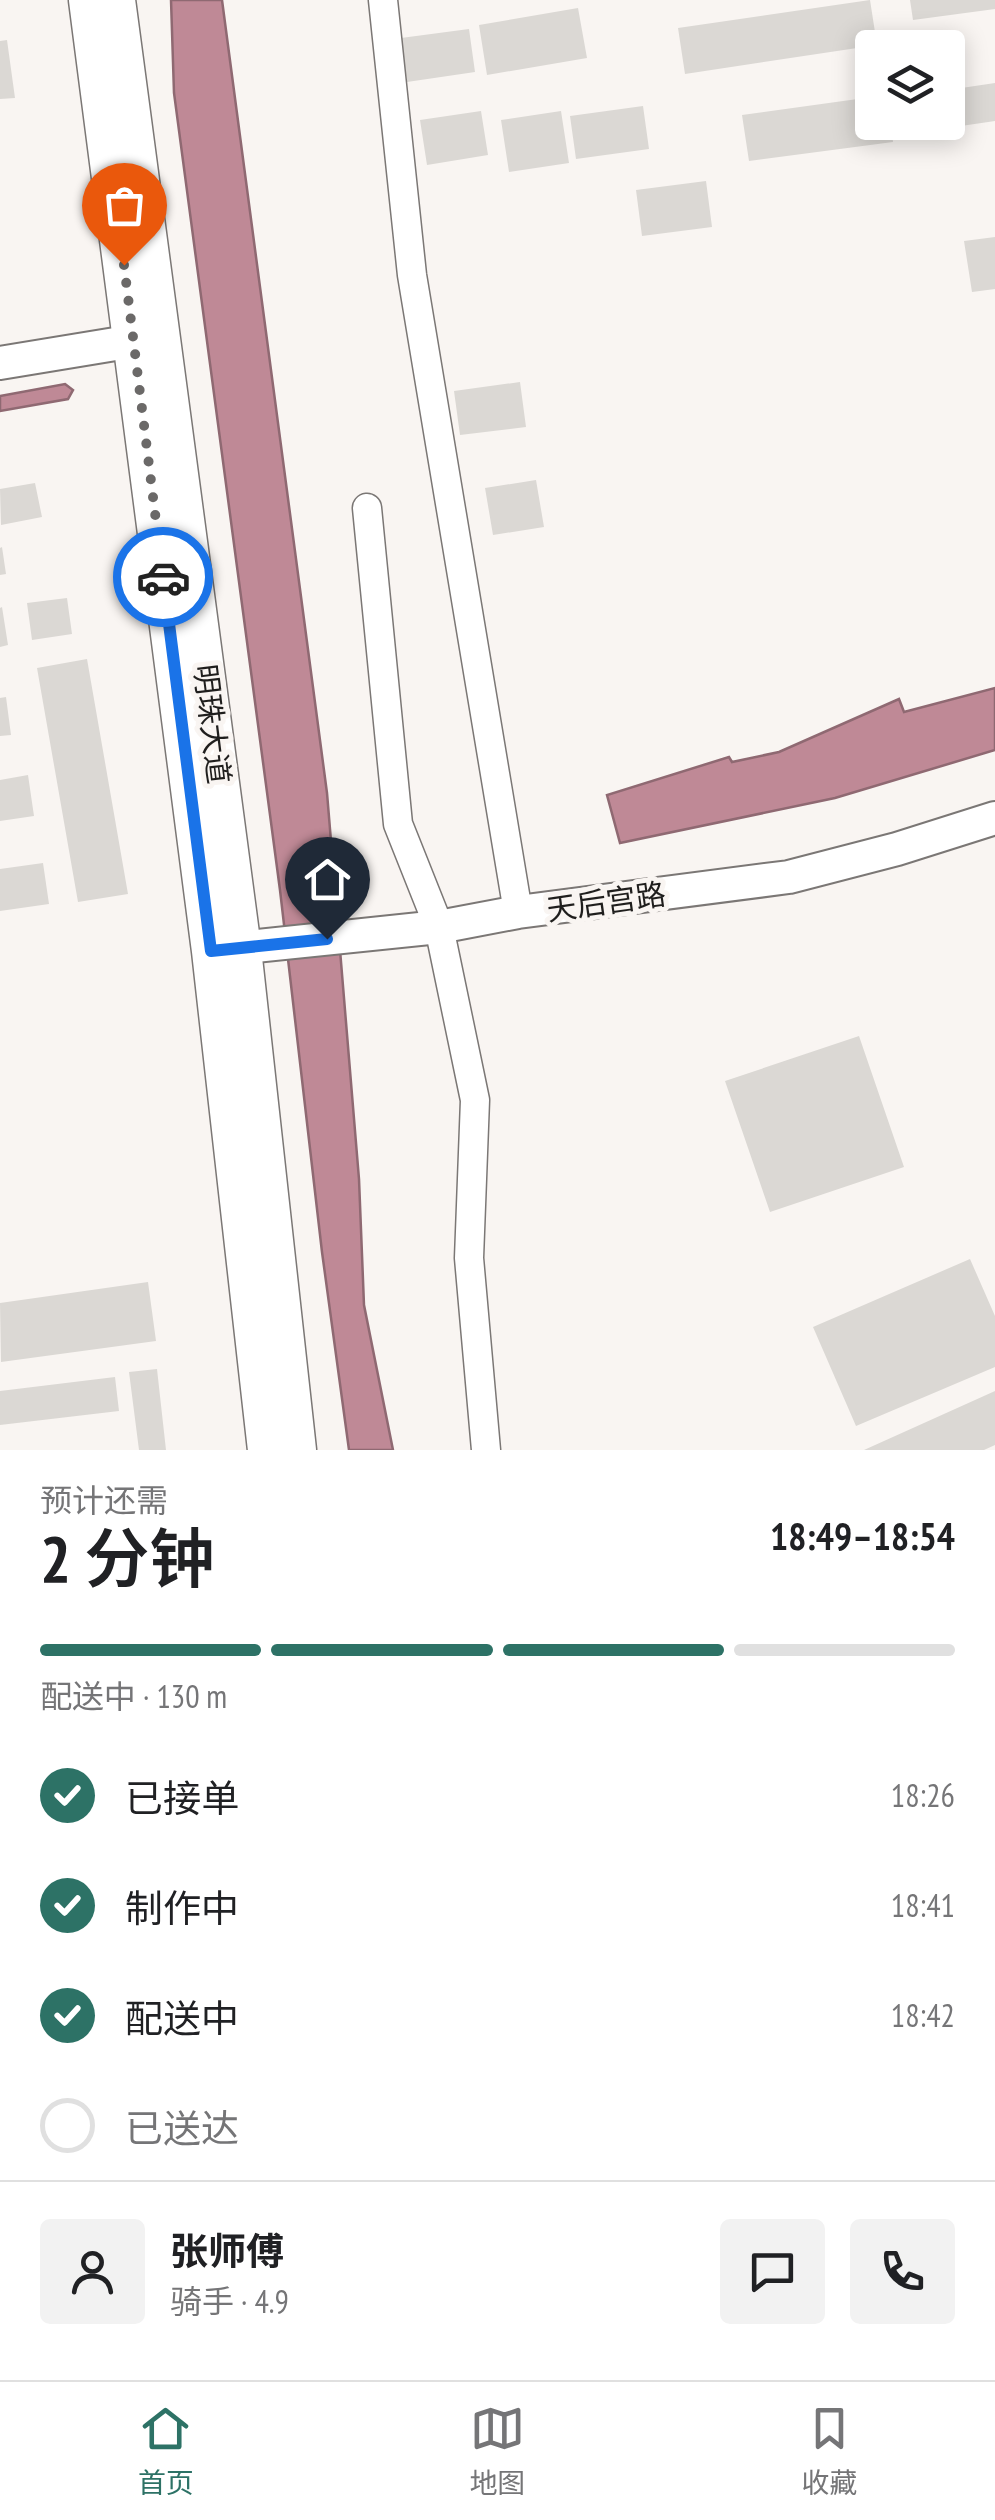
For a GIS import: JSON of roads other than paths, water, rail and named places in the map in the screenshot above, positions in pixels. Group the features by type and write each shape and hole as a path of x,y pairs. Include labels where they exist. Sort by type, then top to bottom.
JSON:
{"main road":[{"name":"明珠大道","path":"88,0 148,338 239,949 297,1450"},
{"name":"明珠大道","path":"116,0 148,338"},
{"name":"明珠大道","path":"239,949 267,1450"}],"street":[{"path":"383,0 412,276 518,912"},
{"path":"0,363 148,338"},
{"path":"367,508 398,824 439,927 474,1100 469,1258 486,1450"},
{"name":"天后宫路","path":"239,949 439,927 518,912 788,877 995,818"}]}
